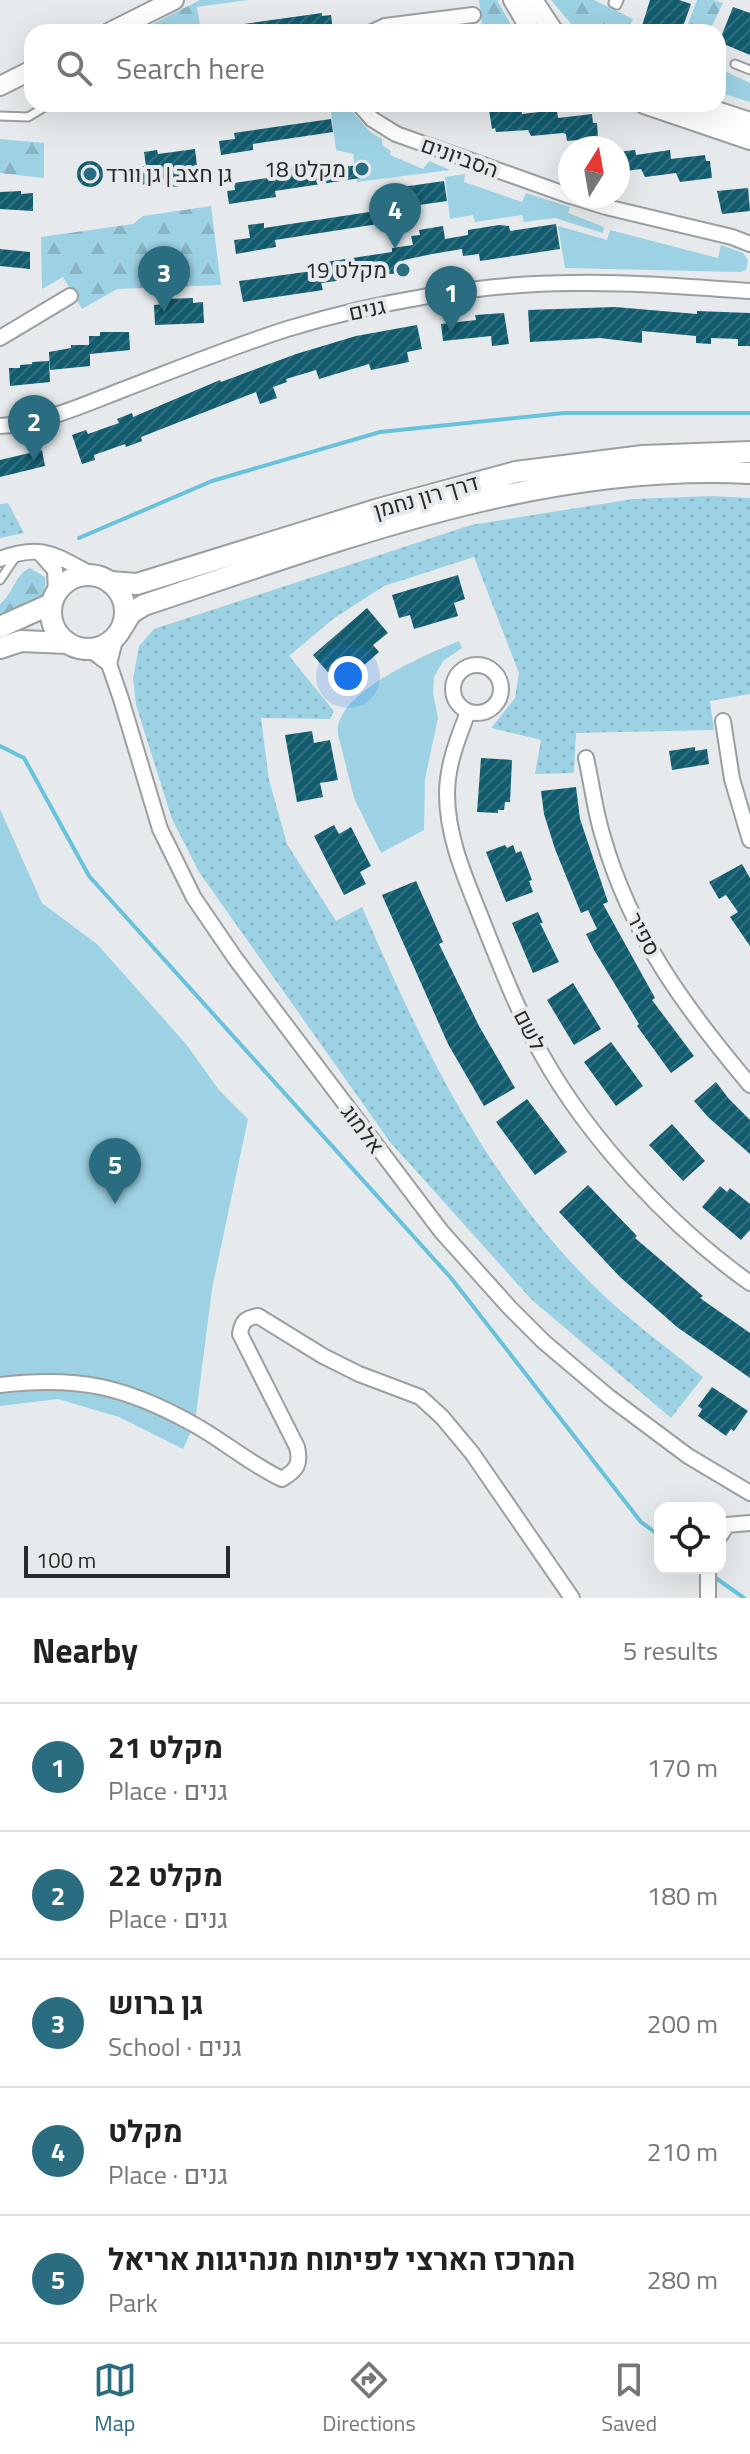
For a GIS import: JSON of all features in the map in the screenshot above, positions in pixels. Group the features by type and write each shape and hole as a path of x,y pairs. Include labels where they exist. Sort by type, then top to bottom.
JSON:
{"main road":[{"name":"דרך רון נחמן","path":"101,578 137,584 379,509 516,472 643,456 750,452"},
{"name":"דרך רון נחמן","path":"120,631 131,613 144,605 385,527 486,498 648,473 750,473"},
{"path":"0,627 54,598 71,578 101,578 124,602 120,631 101,647 89,649 68,643 21,641 0,648"},
{"path":"54,598 53,626 68,643"}],"street":[{"path":"126,24 174,0"},
{"path":"513,0 527,24"},
{"path":"533,0 549,24"},
{"path":"401,24 473,15"},
{"path":"0,86 24,74"},
{"name":"הסביונים","path":"366,112 396,134 558,192"},
{"path":"668,112 750,140"},
{"path":"719,112 750,122"},
{"name":"הסביונים","path":"610,208 750,244"},
{"name":"גנים","path":"0,426 19,425 76,408 290,328 410,300 511,286 572,282 660,284 750,291"},
{"path":"0,338 70,296"},
{"path":"39,551 55,570 54,598"},
{"path":"0,559 19,553 49,552 101,578"},
{"path":"89,649 109,664 120,631"},
{"name":"אלמוג","path":"109,664 160,829 184,881 235,958 405,1185 472,1267 544,1342 643,1424 688,1456 750,1493"},
{"name":"לשם","path":"468,712 450,762 447,792 449,823 466,882 504,979 525,1022 555,1074 619,1161 691,1235 750,1283"},
{"path":"723,721 732,779 750,840"},
{"name":"ספיר","path":"586,758 603,837 623,894 645,938 701,1028 750,1085"},
{"path":"0,1385 64,1380 121,1390 194,1425 282,1479 295,1471 300,1461 297,1447 240,1334 241,1324 247,1318 258,1316 323,1356 359,1374 420,1397 472,1453 572,1598"},
{"path":"726,1527 750,1523"},
{"path":"708,1574 708,1598"}],"lane":[{"path":"735,64 750,70"},
{"path":"0,116 28,117 36,112"},
{"path":"0,580 19,553"}],"green space":[{"path":"200,0 248,0 197,7 200,24 153,24"},
{"path":"479,0 497,0 510,24 482,24"},
{"path":"551,0 594,0 633,19 631,24 571,24"},
{"path":"697,0 723,3 713,24 688,24"},
{"path":"726,72 750,83 750,102 726,94"},
{"path":"331,112 353,112 370,132 382,139 382,145 391,151 390,155 423,169 429,161 450,170 357,182 353,154 336,150"},
{"path":"0,139 44,143 44,178 0,173"},
{"path":"465,174 464,182 522,202 526,193 558,203 558,208 570,208 568,213 604,227 603,233 555,218 524,222 522,215 475,222 473,215 450,219 445,177"},
{"path":"211,206 221,285 117,289 82,309 63,277 42,289 41,237 133,224 143,216"},
{"path":"558,226 607,240 610,230 718,258 721,245 743,253 748,260 746,270 565,268"},
{"path":"750,498 750,694 710,701 714,730 576,733 574,773 535,774 541,740 491,728 515,698 519,673 474,557 384,586 333,619 289,656 334,711 330,719 261,718 269,780 287,844 336,921 362,907 432,1058 487,1153 518,1198 591,1283 631,1320 703,1377 671,1418 531,1299 390,1142 199,872 172,819 136,705 133,679 139,646 154,629 471,525 633,499"},
{"path":"8,503 24,533 0,538 0,504"},
{"path":"30,568 45,577 42,595 32,606 0,618 0,604 21,575"},
{"path":"459,641 462,648 443,661 434,677 433,693 438,718 425,779 424,830 381,853 354,798 338,734 340,719 350,704 385,677"},
{"path":"0,809 42,903 97,944 186,1044 219,1090 248,1119 212,1289 195,1422 183,1449 119,1417 58,1399 0,1406"}],"building":[{"path":"650,0 679,0 691,4 684,24 643,24"},
{"path":"733,7 750,13 750,55 726,45 726,24"},
{"path":"322,13 322,16 331,15 332,24 244,24"},
{"path":"489,112 557,112 558,118 592,114 593,123 597,123 598,136 566,136 563,133 531,136 528,130 496,132 495,128 492,129"},
{"path":"331,119 333,132 253,144 253,150 221,155 219,141 235,139 234,133"},
{"path":"195,149 197,166 184,168 187,185 172,187 170,180 140,185 138,167 146,166 144,152 157,150 158,154"},
{"path":"635,150 636,155 670,150 671,159 705,155 706,161 710,161 712,178 680,182 676,173 645,177 641,169 630,170 630,151"},
{"path":"90,161 99,165 103,174 99,183 90,187 81,183 77,174 81,165"},
{"path":"321,163 322,170 365,164 367,177 275,191 276,197 229,204 227,191 235,190 234,183 274,177 273,170"},
{"path":"444,181 447,201 384,210 381,190"},
{"path":"748,188 750,211 722,214 717,191"},
{"path":"21,191 21,194 33,193 33,211 0,209 0,192"},
{"path":"376,211 378,224 275,240 276,247 236,254 234,240 250,238 248,225 264,223 264,228"},
{"path":"556,224 560,249 480,261 479,254 463,256 462,249 432,254 404,260 406,272 321,283 323,290 243,302 239,281 327,269 326,262 392,252 392,248 413,245 411,236 420,235 419,230 443,226 445,239 468,235 468,230 499,225 509,226 510,231"},
{"path":"0,249 30,252 30,269 0,266"},
{"path":"193,298 193,303 203,302 204,323 155,325 154,305 165,304 165,299"},
{"path":"615,307 697,314 697,311 750,313 750,346 738,346 738,339 711,338 711,344 696,343 696,336 642,331 642,343 600,338 530,342 528,310"},
{"path":"504,313 509,344 492,346 491,336 443,341 441,324 476,320 475,315"},
{"path":"417,325 422,349 407,352 409,362 371,370 369,364 319,379 316,370 286,379 287,382 273,387 277,398 260,404 256,392 141,437 142,441 94,455 95,460 82,464 72,435 86,430 88,434 119,423 117,419 132,413 133,417 220,380 296,354 356,336"},
{"path":"100,332 129,332 130,350 90,354 90,366 50,370 49,352 71,348 71,345 89,345 89,336 100,336"},
{"path":"49,361 50,382 10,386 9,368"},
{"path":"42,450 45,466 0,477 0,460"},
{"path":"458,575 465,599 454,603 458,616 414,629 410,615 399,618 392,595"},
{"path":"367,608 388,633 373,645 379,652 354,674 347,665 332,677 313,655"},
{"path":"312,731 314,743 330,740 338,780 320,783 323,797 297,802 285,735"},
{"path":"695,747 695,751 707,749 709,764 672,770 669,751"},
{"path":"481,758 512,760 510,802 505,802 504,810 498,810 498,813 477,812"},
{"path":"576,787 580,819 608,902 603,904 655,998 652,1000 694,1056 671,1073 637,1026 639,1024 594,950 586,934 597,929 588,910 581,913 555,849 544,814 541,791"},
{"path":"334,825 339,834 351,827 371,866 360,872 366,884 344,895 314,836"},
{"path":"505,845 507,848 513,845 516,853 521,851 532,880 529,881 533,892 506,902 486,852"},
{"path":"742,864 750,878 750,946 730,917 738,912 726,895 719,899 709,882"},
{"path":"416,881 443,942 439,944 479,1026 515,1088 484,1106 448,1044 382,895"},
{"path":"538,912 543,923 540,923 559,962 533,973 512,923"},
{"path":"573,983 601,1029 574,1045 547,1000"},
{"path":"611,1042 643,1086 616,1106 584,1062"},
{"path":"716,1082 750,1120 750,1154 694,1101"},
{"path":"527,1099 567,1152 535,1175 496,1122"},
{"path":"672,1124 705,1161 683,1181 649,1145"},
{"path":"588,1185 637,1236 635,1238 703,1296 700,1298 750,1333 750,1378 677,1327 620,1277 559,1212"},
{"path":"720,1186 727,1192 730,1188 750,1204 750,1230 741,1240 702,1207"},
{"path":"712,1387 748,1411 734,1431 731,1429 726,1436 698,1416 702,1409 698,1406"}],"waterway":[{"path":"79,538 212,481 380,432 564,413 750,413"},
{"path":"0,746 24,758 89,876 451,1278 641,1522 654,1532"},
{"path":"713,1576 744,1598"}],"place":[{"name":"מקלט 18","path":"362,169"},
{"name":"גן חצב | גן וורד","path":"90,174"},
{"name":"מקלט","path":"395,249"},
{"name":"מקלט 19","path":"403,270"},
{"name":"גן ברוש","path":"164,312"},
{"name":"מקלט 21","path":"451,332"},
{"name":"מקלט 22","path":"34,461"},
{"name":"המרכז הארצי לפיתוח מנהיגות אריאל","path":"115,1204"}]}
